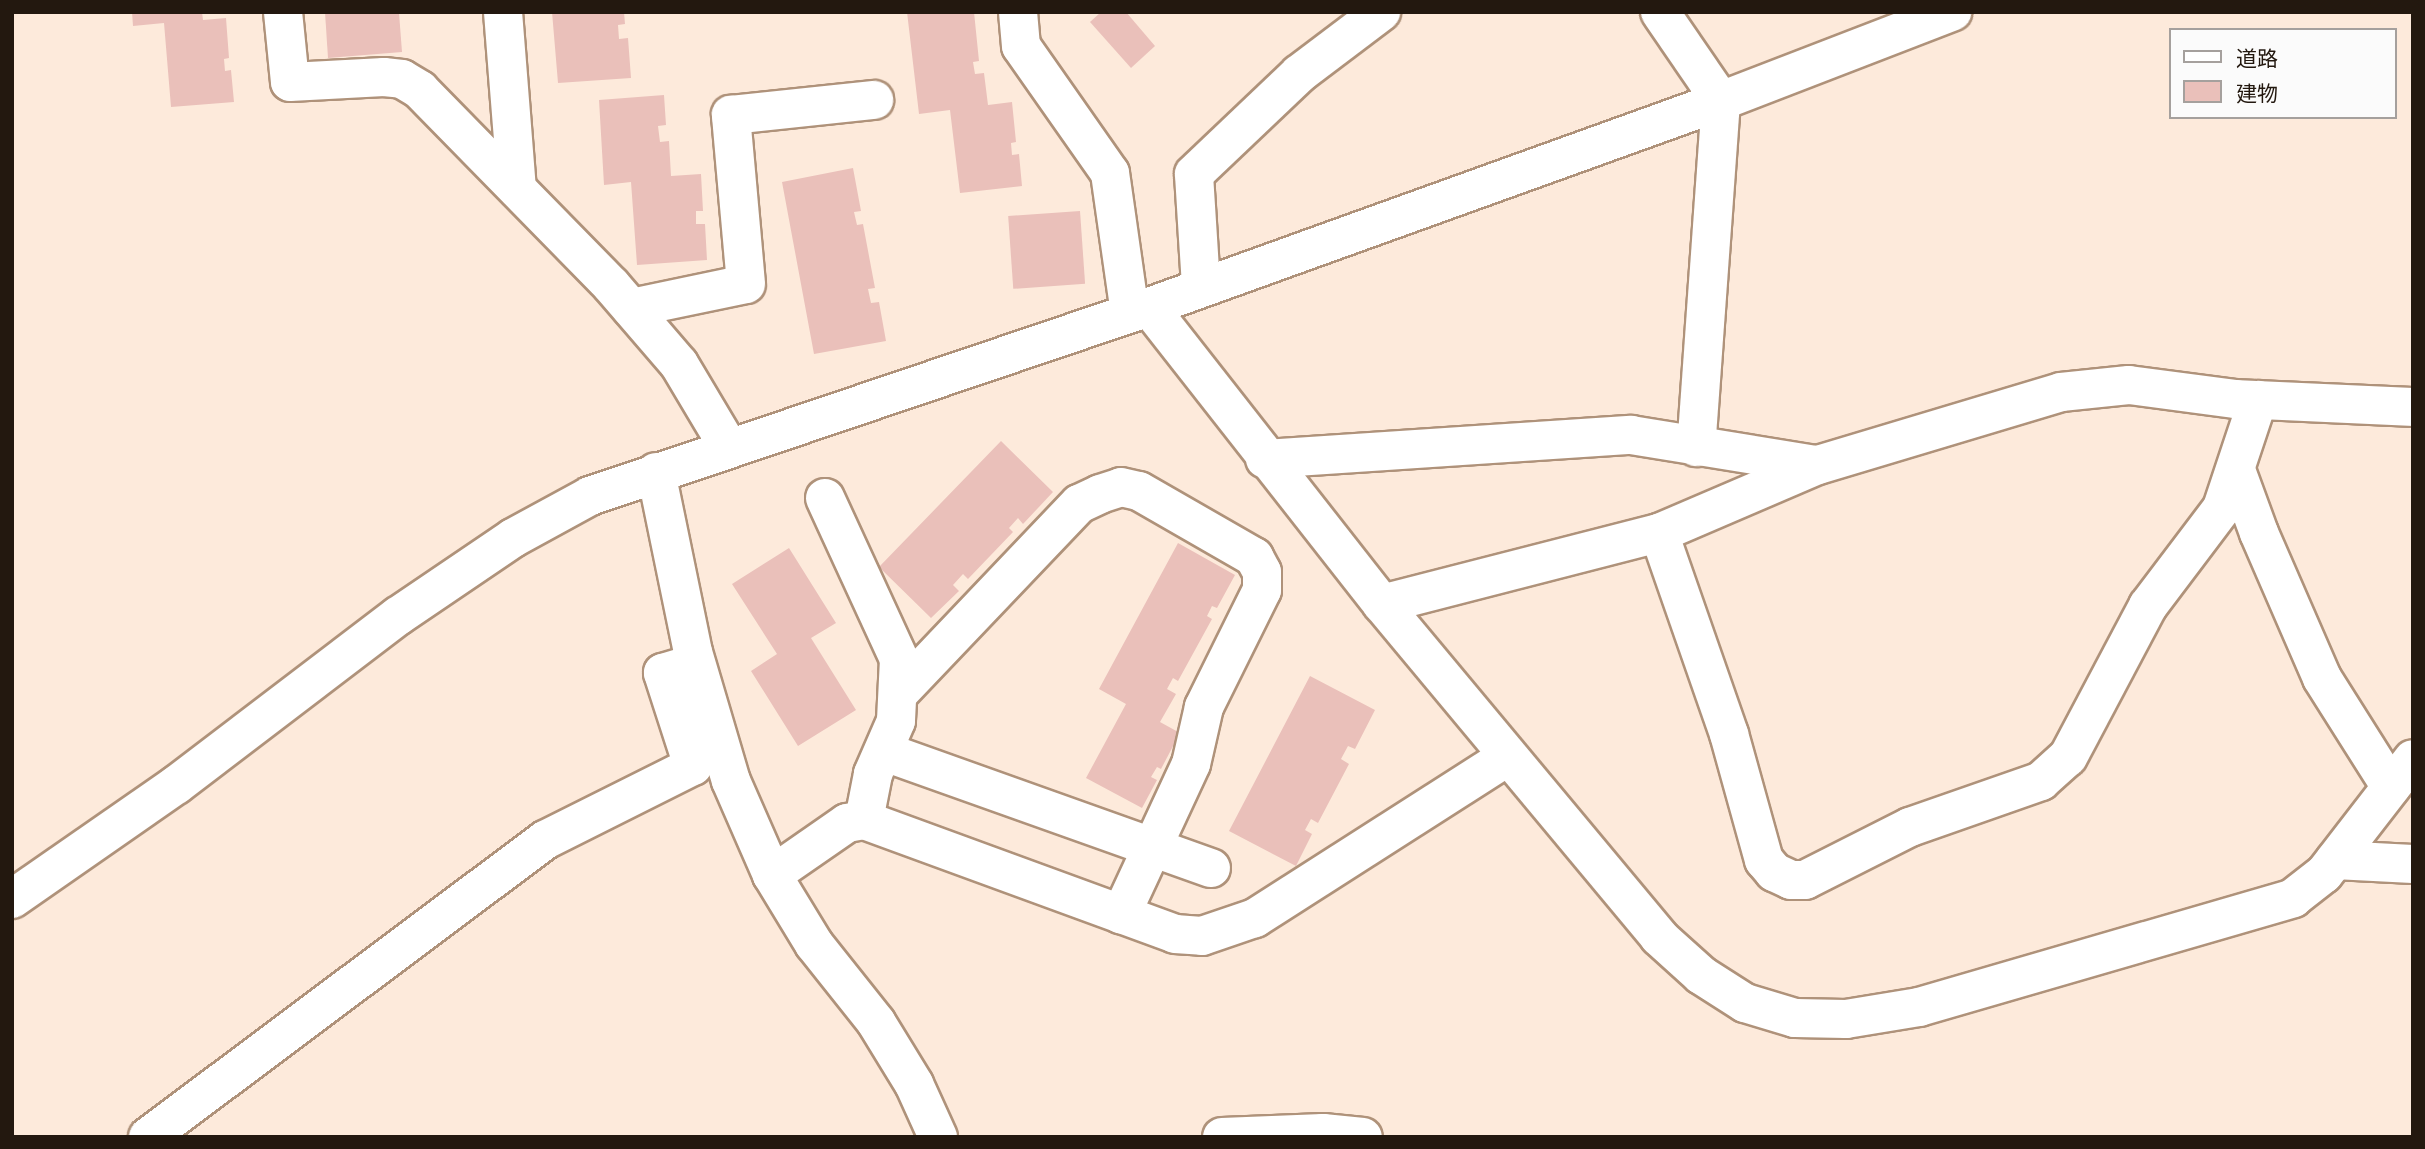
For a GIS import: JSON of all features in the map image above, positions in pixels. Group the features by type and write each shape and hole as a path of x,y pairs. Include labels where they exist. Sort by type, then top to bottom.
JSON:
{"street":[{"path":"283,12 290,82 402,79 420,90 631,308 679,364 729,448"},
{"path":"503,12 517,188"},
{"path":"1018,12 1021,46 1110,173 1139,310 1667,944 1701,975 1745,1003 1795,1018 1846,1019 1919,1007 2147,944 2293,898 2335,860 2402,773 2322,678 2259,533 2236,470"},
{"path":"1200,286 1194,174 1300,74 1381,12"},
{"path":"1660,12 1721,101 1696,447"},
{"path":"12,900 176,785 398,615 513,538 590,496 1139,310 1721,101 1952,12"},
{"path":"631,308 746,285 731,115 874,100"},
{"path":"1382,604 1659,533 1818,465 2061,392 2129,385 2258,400 2413,407"},
{"path":"1659,533 1729,734 1764,860 1774,872 1791,880 1805,880 1910,827 2041,781 2068,757 2084,733 2120,653 2148,606 2222,508 2258,400"},
{"path":"1265,459 1631,435 1818,465"},
{"path":"656,472 696,663 731,781 772,875 814,944 876,1022 914,1084 938,1137"},
{"path":"901,692 1079,504 1100,494 1121,487 1139,491 1254,557 1262,572 1262,590 1204,707 1191,764 1121,915"},
{"path":"825,498 850,558 888,629 899,659 901,692 885,751 873,774 864,820"},
{"path":"148,1137 545,840 693,765 663,673 696,663"},
{"path":"885,751 1151,850 1211,869"},
{"path":"772,875 846,823 864,820 1175,934 1202,936 1255,918 1508,756"},
{"path":"2335,860 2413,863"},
{"path":"1222,1137 1323,1133 1363,1137"}],"building":[{"path":"132,12 202,12 203,20 226,18 229,58 224,59 225,71 231,70 234,102 171,107 164,23 133,26"},
{"path":"325,12 399,13 402,52 328,58"},
{"path":"552,12 624,12 625,24 618,25 619,39 628,38 631,78 558,83"},
{"path":"907,12 974,12 979,61 973,62 975,74 984,73 988,105 1012,102 1016,142 1011,143 1012,155 1019,154 1022,186 960,193 950,110 919,114"},
{"path":"1101,12 1126,12 1155,46 1131,68 1090,22"},
{"path":"664,95 666,125 658,126 660,142 669,141 671,176 701,174 703,211 696,211 696,224 705,224 707,260 637,265 631,182 604,185 599,100"},
{"path":"853,168 861,211 854,212 857,225 863,224 875,288 868,289 871,303 879,302 886,341 814,354 782,182"},
{"path":"1080,211 1085,284 1013,289 1008,216"},
{"path":"1001,441 1053,492 1023,524 1018,518 1009,528 1013,532 968,579 963,574 953,585 959,591 931,618 879,567"},
{"path":"1178,543 1235,575 1217,608 1212,606 1207,616 1212,619 1178,681 1173,678 1167,689 1176,694 1160,722 1180,733 1161,769 1157,767 1151,777 1157,780 1142,808 1086,778 1126,704 1099,689"},
{"path":"789,548 836,623 811,638 856,710 798,746 751,671 777,654 732,584"},
{"path":"1310,676 1375,710 1355,749 1348,746 1341,759 1349,764 1318,823 1311,819 1305,830 1312,834 1296,866 1229,831"}]}
